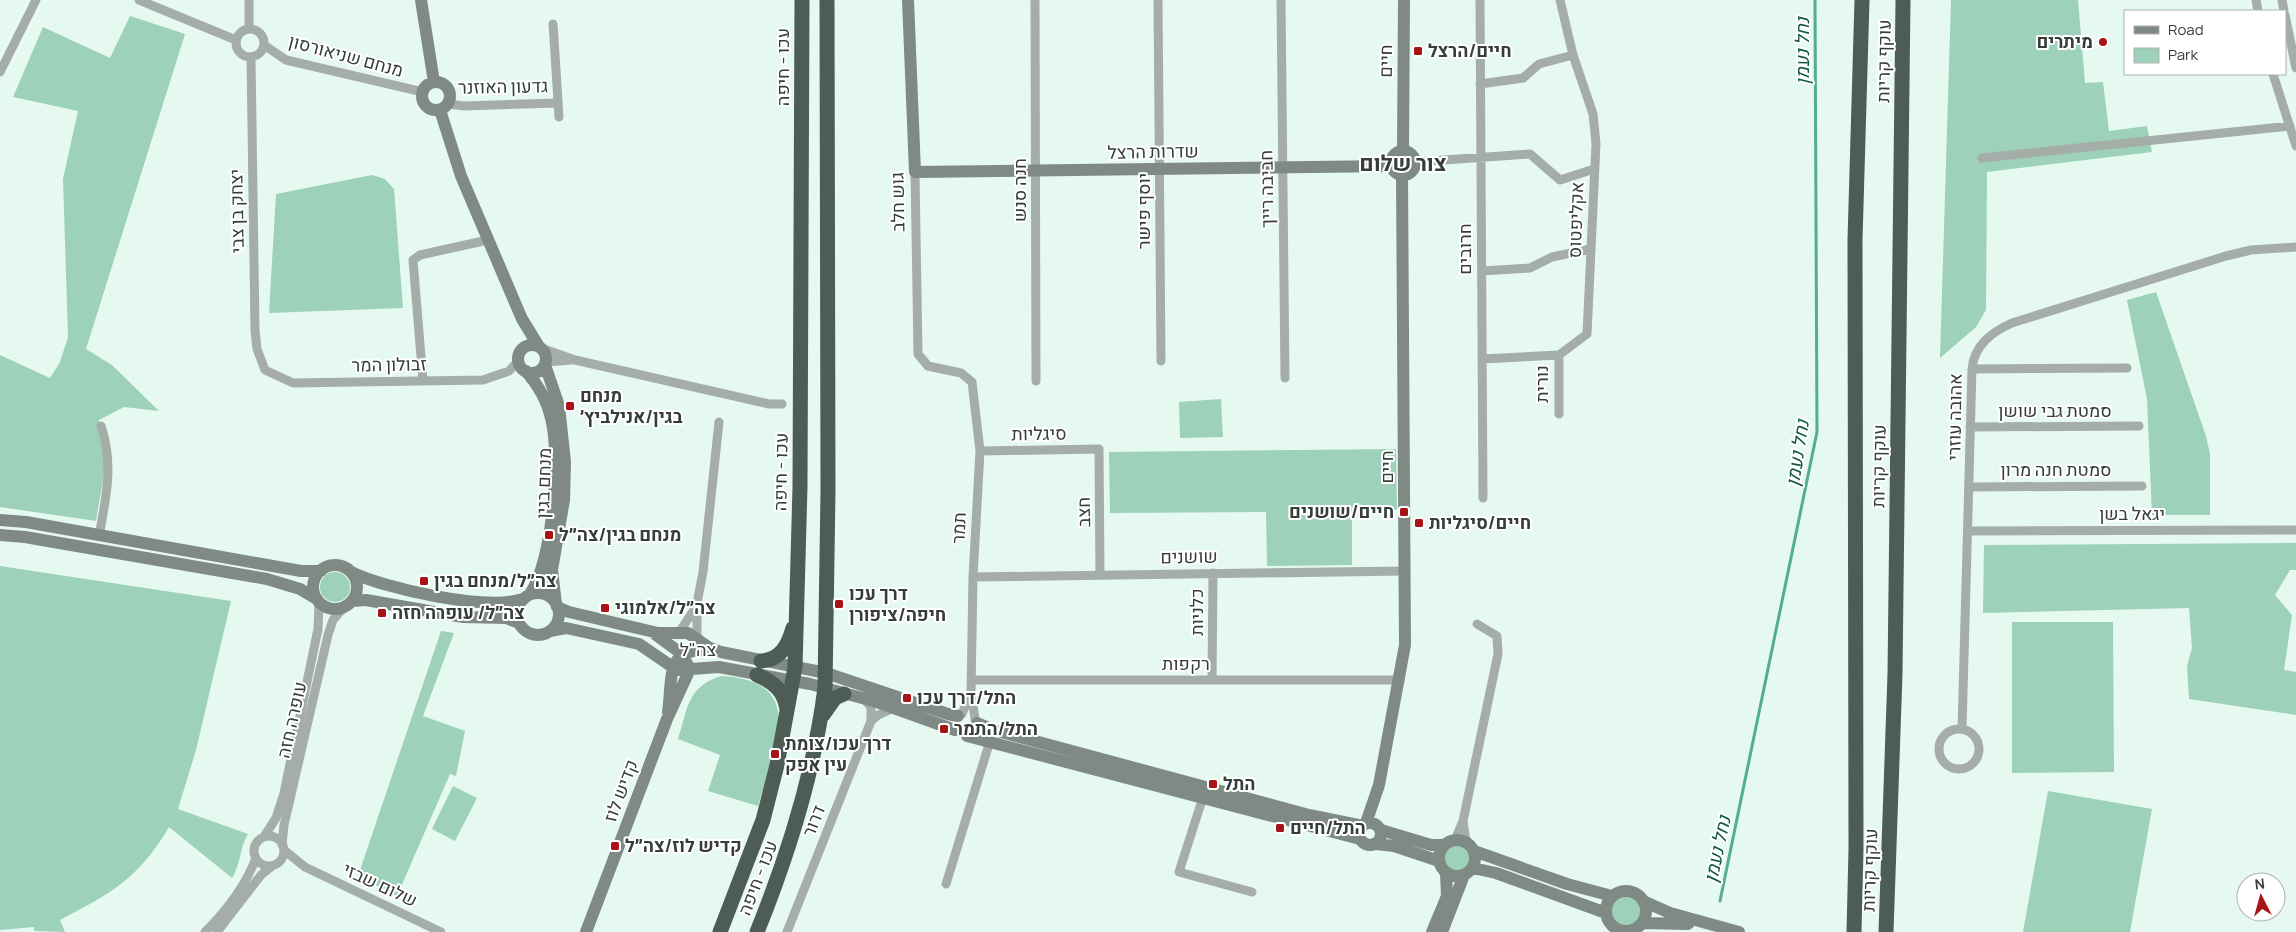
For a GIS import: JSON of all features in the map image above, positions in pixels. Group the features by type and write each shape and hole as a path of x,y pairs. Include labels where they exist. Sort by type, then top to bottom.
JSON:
{"highway":[{"name":"עכו - חיפה","path":"720,932 763,820 795,674 798,607 802,253 802,0"},
{"name":"עכו - חיפה","path":"757,932 797,825 821,718 825,681 828,491 827,0"},
{"name":"עוקף קריות","path":"1854,932 1856,849 1855,240 1862,0"},
{"name":"עוקף קריות","path":"1888,932 1887,904 1895,674 1903,0"},
{"path":"787,715 786,703 781,691 759,668 787,646 798,607"},
{"path":"821,718 831,703 838,696 844,694"}],"street":[{"path":"0,72 36,0"},
{"path":"139,0 236,40"},
{"path":"249,0 249,29"},
{"path":"421,0 434,82"},
{"name":"גוש חלב","path":"908,0 915,172 918,354 928,366 961,373"},
{"name":"חנה סנש","path":"1035,0 1036,381"},
{"name":"יוסף פישר","path":"1158,0 1161,361"},
{"name":"חביבה רייך","path":"1281,0 1285,378"},
{"name":"חיים","path":"1403,152 1404,0"},
{"name":"חרובים","path":"1480,0 1483,498"},
{"name":"אקליפטוס","path":"1559,354 1587,334 1596,144 1593,114 1572,55 1560,0"},
{"path":"2286,20 2296,68"},
{"name":"גדעון האוזנר","path":"553,24 559,117"},
{"path":"249,29 262,36 264,45 259,54 251,57 238,52 236,40 241,32 249,29"},
{"name":"מנחם שניאורסון","path":"264,45 286,60 423,92"},
{"path":"1480,84 1523,78 1539,64 1572,55"},
{"name":"יצחק בן צבי","path":"251,57 255,330 261,364"},
{"path":"2273,75 2296,146"},
{"path":"434,82 441,83 448,89 450,98 444,107 433,110 425,105 423,92 426,87 434,82"},
{"name":"גדעון האוזנר","path":"444,107 558,103"},
{"path":"444,107 461,176 522,319 541,347"},
{"path":"1982,158 2290,126"},
{"path":"1403,152 1411,154 1415,162 1413,170 1402,175 1396,173 1392,166 1393,158 1403,152"},
{"path":"1415,162 1530,154 1560,180 1594,169"},
{"name":"שדרות הרצל","path":"915,172 1392,166"},
{"name":"חיים","path":"1372,826 1405,645 1402,175"},
{"path":"423,381 413,260 420,255 488,240"},
{"name":"אהובה עוזרי","path":"1962,729 1972,369 1976,352 1992,333 2012,323 2226,256 2250,250 2294,246"},
{"path":"1482,271 1530,268 1552,257 1591,249"},
{"path":"521,361 522,319"},
{"path":"521,361 528,345 541,347 575,360 769,404 782,404"},
{"name":"מנחם בגין","path":"541,347 559,406 565,462 564,500 552,570 557,605"},
{"path":"1482,359 1559,354"},
{"name":"נורית","path":"1559,354 1559,414"},
{"path":"521,361 538,372 546,364 575,360"},
{"name":"זבולון המר","path":"261,364 265,370 275,376 293,383 483,380 509,371 521,361"},
{"name":"מנחם בגין","path":"521,361 544,396 552,419 554,455 552,509 548,543 538,583 527,597"},
{"path":"1972,369 2128,368"},
{"name":"תמר","path":"961,373 972,382 980,451 973,577 971,691 976,721"},
{"path":"678,634 690,619 697,603 704,572 718,422"},
{"path":"99,536 109,471 109,455 101,426"},
{"name":"סמטת גבי שושן","path":"1970,427 2139,426"},
{"name":"סיגליות","path":"980,451 1099,449"},
{"name":"חצב","path":"1099,449 1100,575"},
{"name":"סמטת חנה מרון","path":"1970,487 2142,486"},
{"path":"0,520 26,522 301,571 321,571 336,565 386,587 471,601 507,603 527,597 548,595 557,605 558,617 550,631 539,635 527,632 519,623 506,618 463,616 366,600 330,608 300,589 267,579 25,537 0,535"},
{"name":"יגאל בשן","path":"1969,531 2296,530"},
{"path":"318,600 314,582 321,571"},
{"name":"שושנים","path":"973,577 1405,571"},
{"path":"348,604 357,588 351,572"},
{"name":"כלניות","path":"1212,680 1213,573"},
{"path":"519,623 517,613 527,597"},
{"name":"עופרה חזה","path":"264,837 276,818 284,793 318,629 318,600"},
{"path":"697,603 697,640"},
{"name":"עופרה חזה","path":"283,848 284,825 328,635 334,620 348,604"},
{"name":"צה\"ל","path":"557,605 570,612 645,630 664,634 688,633 714,650 759,668"},
{"path":"1460,845 1462,821 1498,654 1496,636 1477,624"},
{"name":"צה\"ל","path":"550,631 566,628 639,644 672,668 690,670 720,667 759,668 825,681"},
{"path":"645,630 664,639 682,654 690,670"},
{"path":"682,654 696,650 727,654"},
{"name":"קדיש לוז","path":"667,719 672,668 682,654"},
{"name":"קדיש לוז","path":"586,932 667,719 690,670"},
{"name":"רקפות","path":"972,680 1400,680"},
{"path":"825,681 844,694 894,708 955,730 960,735 990,741 1360,839 1369,845 1394,846 1439,861"},
{"path":"825,681 952,716 970,714 976,721 994,730 1309,814 1372,826 1431,844 1460,845 1567,884 1612,896"},
{"name":"תמר","path":"960,715 971,691"},
{"path":"863,698 870,707 871,721"},
{"path":"871,721 878,715 894,708"},
{"path":"955,730 954,722 960,715"},
{"name":"דרור","path":"787,932 871,721"},
{"path":"967,736 974,733 976,721"},
{"path":"1962,729 1974,735 1978,741 1979,754 1972,765 1959,770 1952,769 1942,761 1939,748 1944,736 1949,732 1962,729"},
{"path":"946,884 990,741"},
{"path":"1221,790 1211,791 1202,797 1179,872 1252,892"},
{"path":"1360,839 1359,832 1372,826"},
{"path":"1372,826 1381,838 1376,844"},
{"path":"205,932 238,892 256,858 255,845 264,837 275,838 283,848 275,865 261,875 217,932"},
{"path":"1432,932 1446,896 1446,873 1439,861 1440,852 1460,845"},
{"path":"1442,932 1456,896 1475,857 1460,845"},
{"name":"שלום שבזי","path":"283,848 306,868 441,932"},
{"path":"256,858 262,865 275,865"},
{"name":"שלום שבזי","path":"275,865 306,868"},
{"path":"1446,873 1452,876 1468,872 1496,873 1609,923 1620,930 1690,924 1734,931"},
{"path":"1456,896 1465,885 1474,879 1496,873"},
{"path":"1609,923 1606,907 1612,896 1618,892 1631,891 1643,901 1670,913 1734,931"},
{"path":"1635,928 1646,911 1643,901"}],"green space":[{"path":"1951,0 2078,0 2085,83 2103,82 2109,131 2147,126 2152,152 1987,172 1986,310 1976,327 1940,358"},
{"path":"130,16 185,34 86,349 112,365 159,411 124,407 99,420 98,430 106,462 96,521 0,507 0,355 50,378 60,362 68,337 63,179 78,111 13,97 43,27 110,58"},
{"path":"372,175 385,179 394,189 403,308 269,313 276,194"},
{"path":"2156,292 2206,436 2210,454 2210,515 2152,515 2147,399 2127,300"},
{"path":"1221,399 1223,437 1180,438 1179,402"},
{"path":"1396,449 1397,510 1352,511 1352,565 1267,566 1266,512 1110,513 1109,452"},
{"path":"2296,543 2296,570 2290,570 2275,595 2292,615 2284,670 2296,672 2296,715 2189,699 2187,666 2192,648 2189,608 1983,613 1984,545"},
{"path":"0,566 231,601 196,750 178,809 248,834 232,878 169,827 158,845 135,872 95,901 60,920 65,932 34,931 34,927 0,930"},
{"path":"335,572 346,576 350,587 346,598 335,602 324,598 320,587 324,576"},
{"path":"2012,622 2113,622 2114,772 2012,773"},
{"path":"441,631 454,633 423,716 465,731 456,776 450,774 397,896 358,876"},
{"path":"721,676 749,681 767,690 776,705 779,722 777,742 758,806 708,791 720,755 678,739 690,700 701,686"},
{"path":"453,786 477,798 455,841 432,829"},
{"path":"2048,791 2152,809 2130,932 2023,932"},
{"path":"1457,845 1466,849 1470,858 1466,867 1457,871 1448,867 1444,858 1448,849"},
{"path":"1626,896 1636,901 1641,911 1636,921 1626,926 1616,921 1611,911 1616,901"}],"waterway":[{"name":"נחל נעמן","path":"1720,901 1817,432 1815,0"}],"place":[{"name":"מיתרים","path":"2103,42"},
{"name":"חיים/הרצל","path":"1418,51"},
{"name":"מנחם בגין/אנילביץ׳","path":"570,406"},
{"name":"חיים/שושנים","path":"1404,512"},
{"name":"חיים/סיגליות","path":"1419,523"},
{"name":"מנחם בגין/צה״ל","path":"549,535"},
{"name":"צה״ל/מנחם בגין","path":"424,581"},
{"name":"דרך עכו חיפה/ציפורן","path":"839,604"},
{"name":"צה״ל/אלמוגי","path":"605,608"},
{"name":"צה״ל/ עופרה חזה","path":"382,613"},
{"name":"התל/דרך עכו","path":"907,698"},
{"name":"התל/התמר","path":"944,729"},
{"name":"דרך עכו/צומת עין אפק","path":"775,754"},
{"name":"התל","path":"1213,784"},
{"name":"התל/חיים","path":"1280,828"},
{"name":"קדיש לוז/צה״ל","path":"615,846"}],"district":[{"name":"צור שלום","path":"1403,163"}]}
